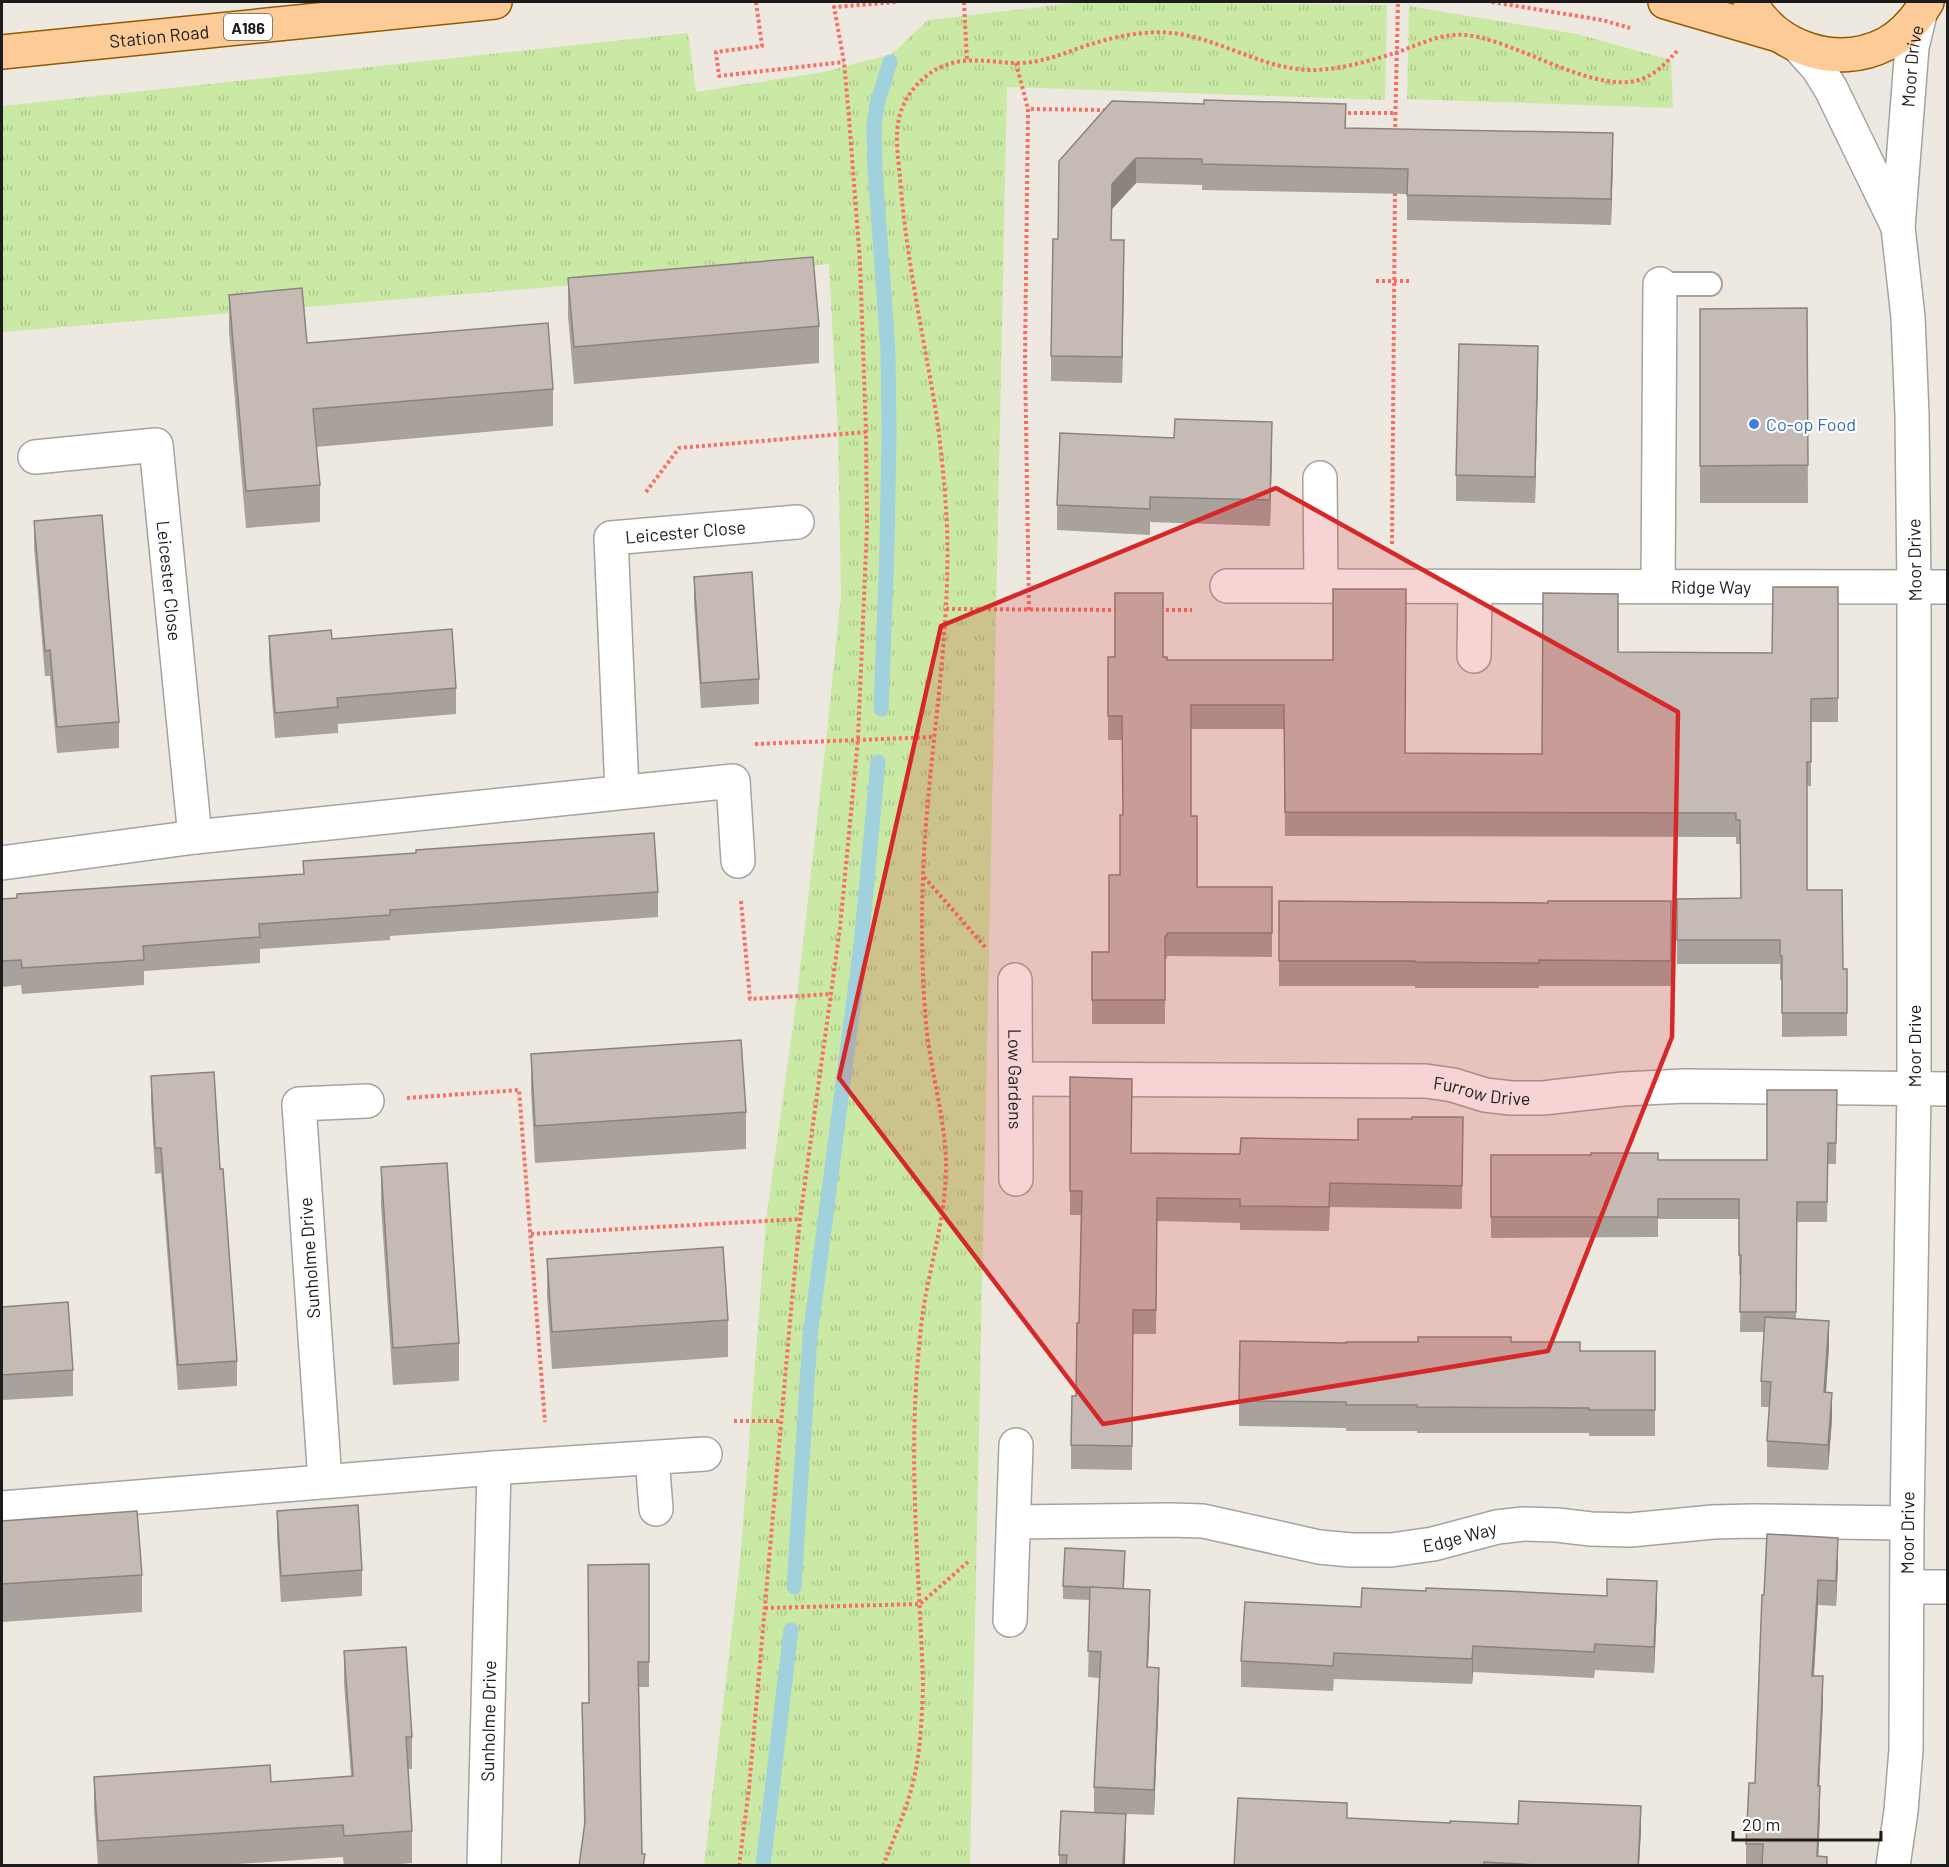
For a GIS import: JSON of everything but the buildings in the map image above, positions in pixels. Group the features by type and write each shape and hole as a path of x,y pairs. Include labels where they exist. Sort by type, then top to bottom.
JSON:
{"main road":[{"name":"Station Road","path":"2,52 495,2"},
{"path":"1665,2 1789,41 1818,53 1841,55 1865,52 1886,44 1905,30 1923,8"},
{"path":"1750,2 1762,20 1789,41"}],"street":[{"name":"Moor Drive","path":"1893,1866 1901,1811 1906,1750 1914,1089 1912,415 1908,317 1898,227 1912,47 1923,8"},
{"name":"Moor Drive","path":"1789,41 1818,68 1831,89 1898,227"},
{"path":"1658,586 1660,284"},
{"name":"Leicester Close","path":"35,457 156,445 195,837"},
{"path":"1320,478 1321,586"},
{"name":"Leicester Close","path":"622,791 611,538 797,522"},
{"name":"Ridge Way","path":"1227,586 1947,587"},
{"path":"1474,656 1475,587"},
{"path":"2,864 195,837 734,781 738,861"},
{"name":"Low Gardens","path":"1015,980 1016,1179"},
{"name":"Furrow Drive","path":"1017,1080 1426,1081 1453,1085 1485,1095 1511,1098 1543,1098 1623,1089 1685,1086 1947,1089"},
{"name":"Sunholme Drive","path":"324,1481 299,1104 367,1101"},
{"path":"1010,1620 1016,1445"},
{"path":"2,1508 324,1481 705,1454"},
{"path":"652,1458 656,1509"},
{"name":"Sunholme Drive","path":"484,1866 494,1468"},
{"name":"Edge Way","path":"1014,1522 1203,1521 1319,1547 1352,1550 1391,1550 1433,1544 1497,1527 1523,1524 1630,1530 1713,1522 1752,1521 1907,1523"},
{"path":"1907,1587 1947,1587"}],"lane":[{"path":"1660,284 1710,284"}],"path":[{"path":"756,2 762,46 716,52 719,76 843,62"},
{"path":"739,1866 749,1788 800,1219 840,928 858,739 867,527 866,432 860,262 843,62 834,7 897,2"},
{"path":"964,2 967,60"},
{"path":"1395,137 1398,2"},
{"path":"883,1866 902,1818 916,1771 921,1726 923,1686 913,1448 917,1369 924,1304 942,1215 946,1167 942,1122 926,1026 923,876 946,609 948,546 943,458 910,259 901,189 898,143 899,120 904,103 918,84 947,64 967,60 1016,63 1056,57 1089,45 1152,32 1192,36 1296,69 1315,70 1341,67 1397,52 1442,36 1458,34 1474,36 1586,75 1614,82 1630,82 1645,78 1659,69 1682,46"},
{"path":"1016,63 1028,109 1025,359 1029,610"},
{"path":"1028,109 1111,110"},
{"path":"1336,112 1395,113"},
{"path":"1392,586 1395,185"},
{"path":"1376,281 1412,281"},
{"path":"611,538 679,448 866,432"},
{"path":"1151,610 1209,610 1227,586"},
{"path":"946,609 1128,610"},
{"path":"734,781 732,745 934,737"},
{"path":"738,861 750,999 831,994"},
{"path":"923,876 1015,980"},
{"path":"367,1101 519,1090 548,1464"},
{"path":"531,1234 800,1219"},
{"path":"765,1608 920,1604"}],"highlighted area":[{"path":"1276,488 1678,712 1672,1037 1548,1351 1103,1424 839,1078 941,626"}],"green space":[{"path":"1082,2 1387,5 1385,100 1007,87 970,1865 704,1865 740,1562 766,1221 797,996 841,595 838,434 829,264 2,332 2,106 688,33 696,92 824,72 892,54 928,20"},
{"path":"1409,6 1577,34 1671,60 1673,108 1407,99"}],"waterway":[{"path":"881,709 889,434 888,351 874,126 877,104 890,62"},
{"path":"794,1587 810,1337 861,945 878,762"},
{"path":"763,1866 791,1630"}],"place":[{"name":"Co-op Food","path":"1754,424"}]}
